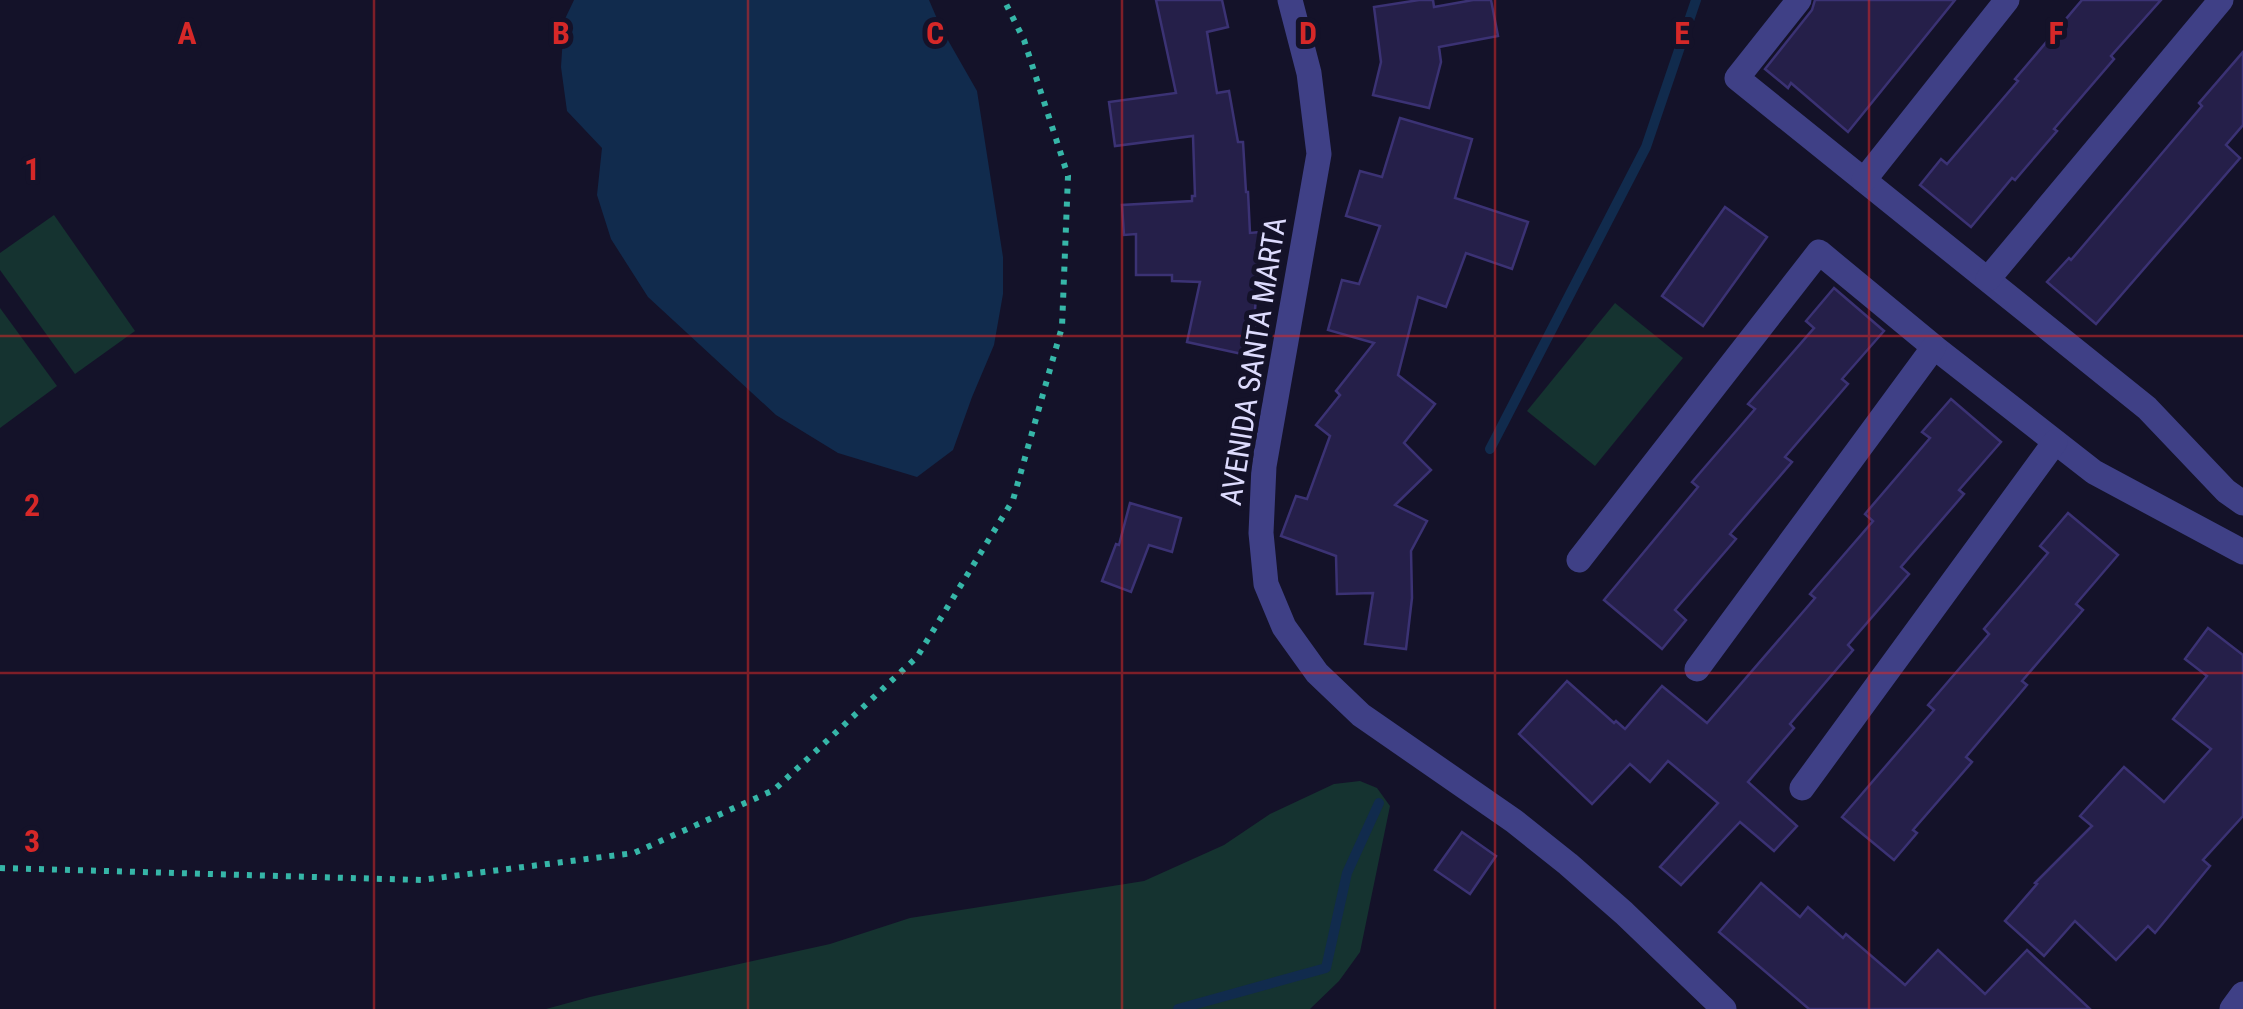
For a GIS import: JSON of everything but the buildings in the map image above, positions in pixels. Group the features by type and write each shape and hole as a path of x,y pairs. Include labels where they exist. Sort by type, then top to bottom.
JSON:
{"street":[{"name":"AVENIDA SANTA MARTA","path":"1290,0 1309,73 1319,154 1264,466 1261,533 1266,584 1284,627 1317,673 1361,715 1514,821 1568,864 1724,1009"},
{"path":"1800,0 1737,78 2147,408 2243,503"},
{"path":"1864,180 2007,0"},
{"path":"1988,280 2221,0"},
{"path":"1578,560 1819,252 1934,348 2094,472 2243,552"},
{"path":"1697,670 1934,348"},
{"path":"1802,788 2055,442"},
{"path":"2232,1009 2243,994"}],"path":[{"path":"0,868 421,880 634,854 774,790 918,657 1013,500 1062,327 1068,176 1024,40 1004,0"}],"green space":[{"path":"54,215 135,331 75,374 0,270 0,253"},
{"path":"1615,303 1683,358 1595,466 1527,411"},
{"path":"0,308 57,386 0,428"},
{"path":"1360,781 1377,788 1390,806 1360,952 1339,981 1310,1009 546,1009 830,944 910,918 1144,881 1224,845 1270,814 1334,784"}],"water":[{"path":"574,0 929,0 977,91 1003,257 1003,294 994,345 953,450 917,477 838,453 776,415 648,297 611,239 597,195 602,148 567,111 561,67 564,21"}],"waterway":[{"path":"1490,449 1646,147 1696,0"},
{"path":"1178,1009 1326,968 1347,873 1379,803"}]}
